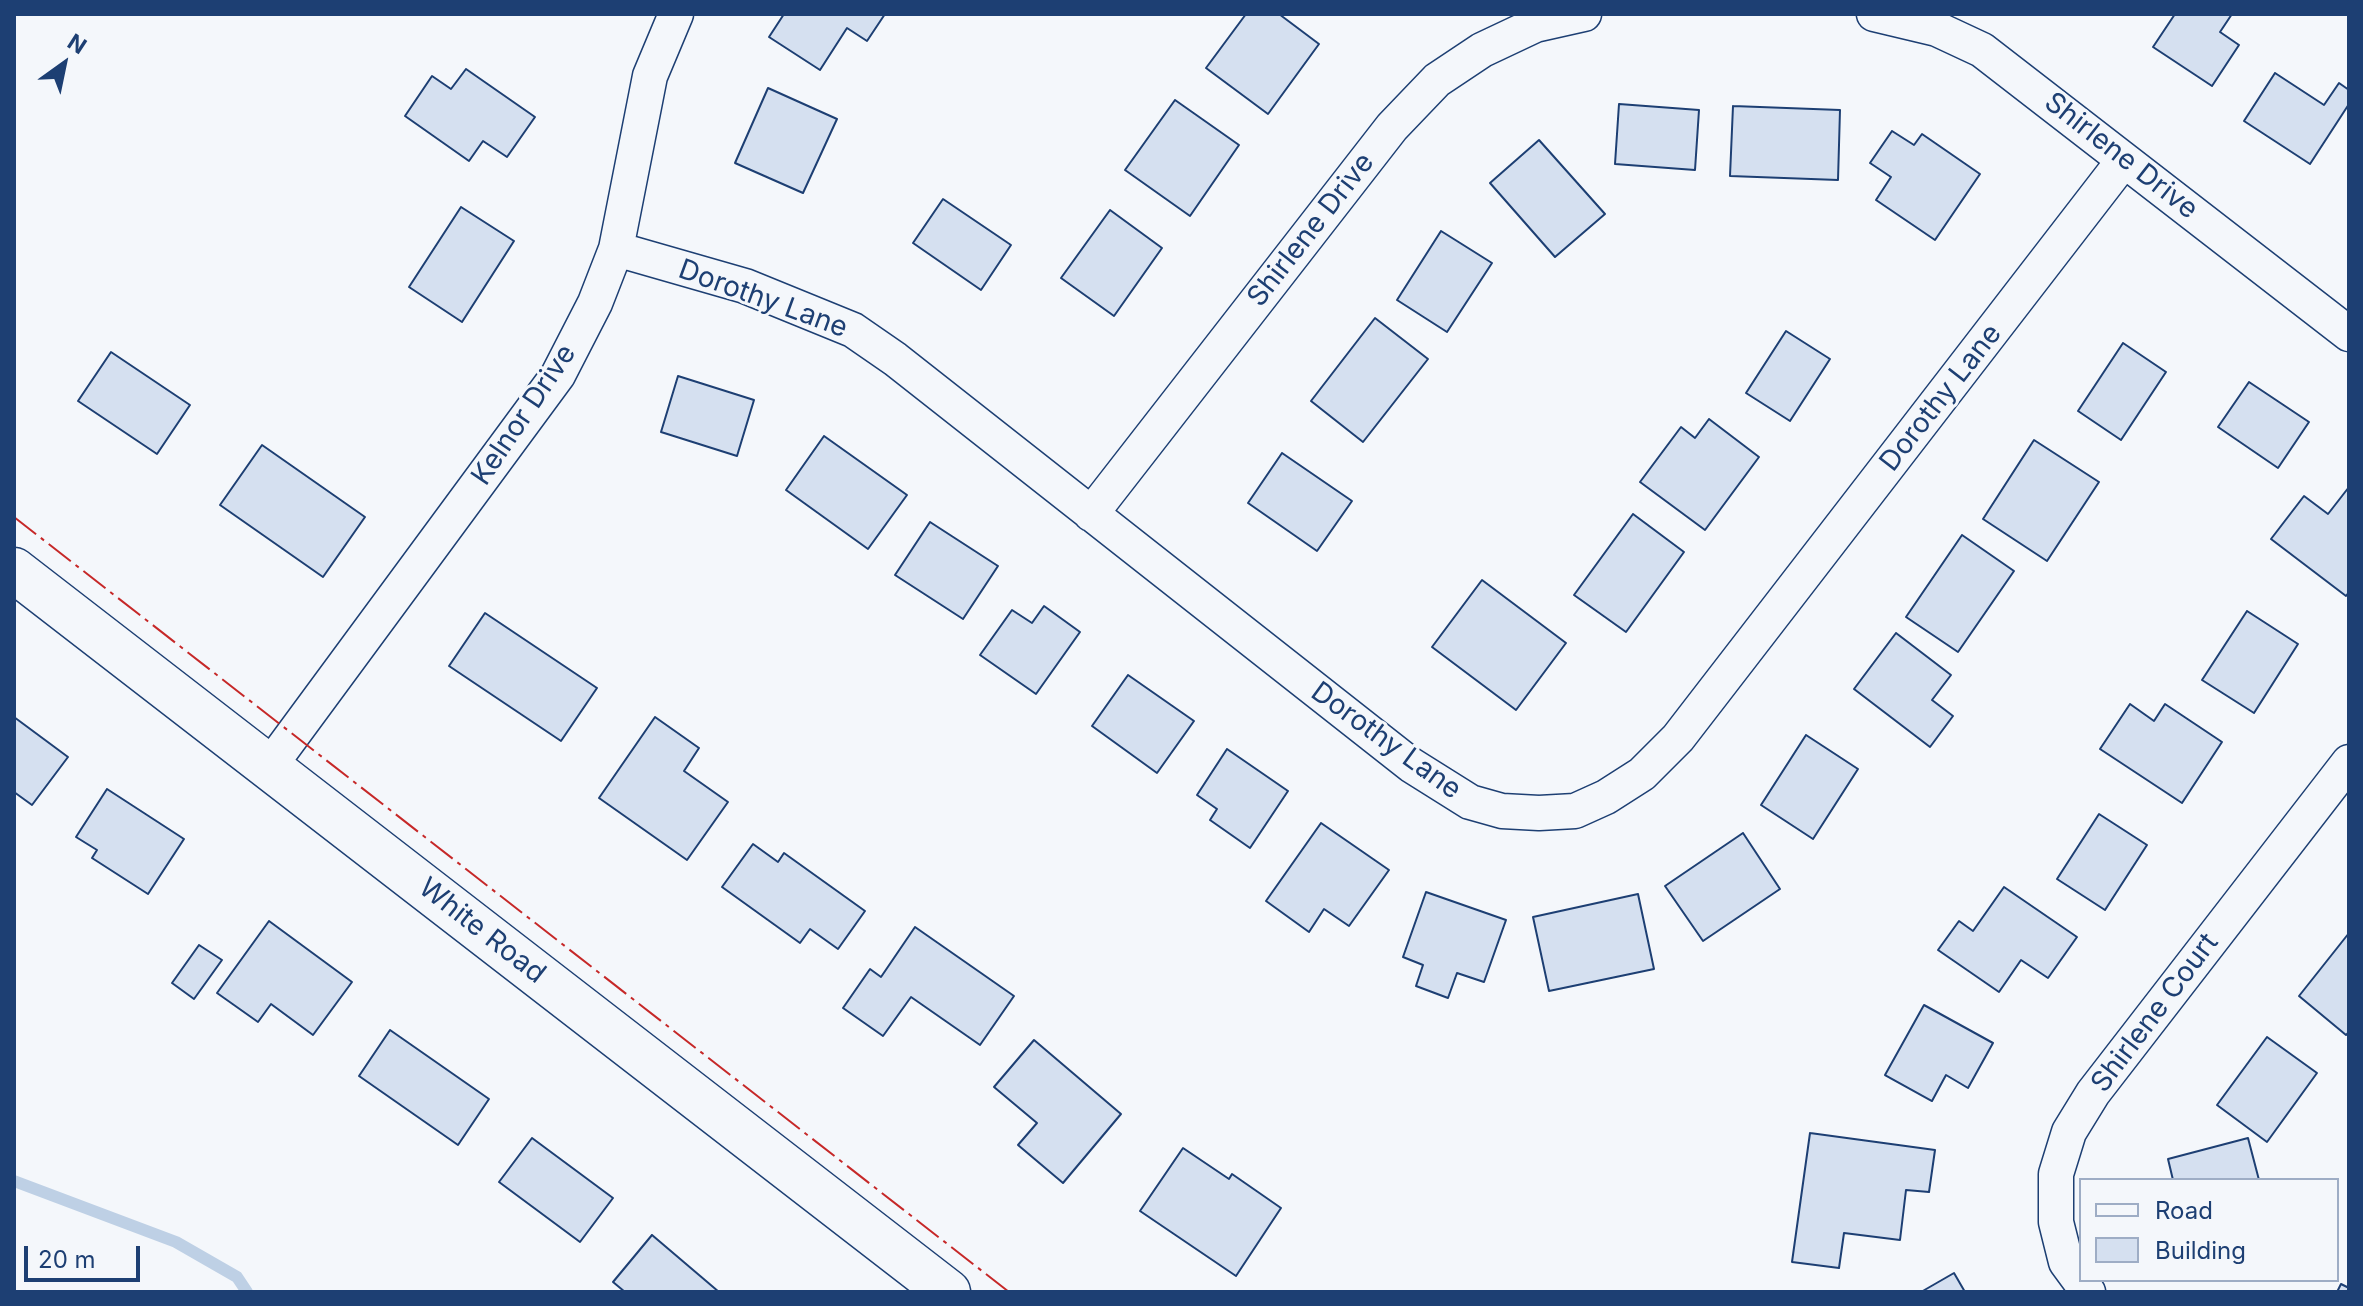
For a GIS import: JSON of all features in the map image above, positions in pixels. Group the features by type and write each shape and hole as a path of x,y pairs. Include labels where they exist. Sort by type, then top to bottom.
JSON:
{"street":[{"name":"Kelnor Drive","path":"269,767 558,375 595,303 616,249 650,76 676,14"},
{"name":"Shirlene Drive","path":"1091,514 1392,127 1437,80 1482,50 1535,25 1584,14"},
{"name":"Shirlene Drive","path":"1874,14 1937,29 1982,50 2023,78 2349,334"},
{"name":"Dorothy Lane","path":"616,249 745,286 853,330 895,359 1411,765 1470,802 1502,811 1575,811 1606,797 1642,774 1678,738 2124,160"},
{"name":"White Road","path":"14,570 948,1292"},
{"name":"Shirlene Court","path":"2079,1280 2066,1262 2056,1222 2056,1174 2069,1132 2093,1093 2349,762"}],"building":[{"path":"784,14 885,14 867,41 847,28 820,70 769,37"},
{"path":"1246,14 1279,14 1319,44 1268,114 1206,68"},
{"path":"2175,14 2232,14 2220,32 2239,45 2212,86 2153,47"},
{"path":"466,69 535,117 507,157 483,141 469,161 405,116 432,76 451,89"},
{"path":"2275,73 2324,105 2339,83 2349,90 2349,104 2310,164 2244,121"},
{"path":"768,88 837,119 803,193 735,163"},
{"path":"1175,100 1239,145 1190,216 1125,170"},
{"path":"1619,104 1699,110 1695,170 1615,164"},
{"path":"1733,106 1840,110 1838,180 1730,176"},
{"path":"1892,131 1914,145 1922,134 1980,174 1935,240 1876,200 1891,177 1870,163"},
{"path":"1539,140 1605,214 1555,257 1490,183"},
{"path":"943,199 1011,245 981,290 913,243"},
{"path":"461,207 514,241 462,322 409,287"},
{"path":"1110,210 1162,248 1114,316 1061,278"},
{"path":"1441,231 1492,263 1447,332 1397,300"},
{"path":"1375,318 1428,359 1363,442 1311,401"},
{"path":"1786,331 1830,359 1790,421 1746,393"},
{"path":"2123,343 2166,372 2121,440 2078,411"},
{"path":"111,352 190,405 157,454 78,401"},
{"path":"678,376 754,400 737,456 661,432"},
{"path":"2249,382 2309,422 2278,468 2218,427"},
{"path":"1709,419 1759,457 1705,530 1640,482 1681,427 1695,438"},
{"path":"824,436 907,495 868,549 786,490"},
{"path":"2034,440 2099,482 2047,561 1983,519"},
{"path":"262,445 365,517 323,577 220,505"},
{"path":"1282,453 1352,501 1317,551 1248,503"},
{"path":"2349,487 2349,592 2346,596 2271,539 2304,496 2328,514"},
{"path":"1633,514 1684,552 1626,632 1574,595"},
{"path":"930,522 998,566 963,619 895,575"},
{"path":"1962,535 2014,571 1958,652 1906,617"},
{"path":"1482,580 1566,643 1516,710 1432,647"},
{"path":"1044,606 1080,632 1036,694 980,655 1012,610 1032,623"},
{"path":"2247,611 2298,644 2254,713 2202,680"},
{"path":"485,613 597,688 561,741 449,666"},
{"path":"1896,633 1951,675 1932,700 1953,716 1930,747 1854,689"},
{"path":"1128,675 1194,721 1157,773 1092,726"},
{"path":"2130,704 2154,721 2165,704 2222,742 2182,803 2100,749"},
{"path":"14,717 68,757 32,805 14,792"},
{"path":"655,717 699,748 684,771 728,802 687,860 599,798"},
{"path":"1806,735 1858,769 1813,839 1761,805"},
{"path":"1227,749 1288,791 1250,848 1210,820 1217,809 1197,795"},
{"path":"107,789 184,839 148,894 92,858 97,850 76,837"},
{"path":"2099,814 2147,845 2105,910 2057,879"},
{"path":"1321,823 1389,870 1349,926 1324,909 1309,932 1266,901"},
{"path":"1743,833 1780,889 1703,941 1665,886"},
{"path":"753,844 778,862 784,853 865,911 838,949 810,929 800,943 722,887"},
{"path":"2004,887 2077,937 2048,978 2021,960 1999,992 1938,950 1959,921 1973,931"},
{"path":"1426,892 1506,920 1484,982 1457,973 1448,998 1416,986 1423,965 1403,957"},
{"path":"1638,894 1654,969 1549,991 1533,917"},
{"path":"269,921 352,982 313,1035 271,1004 258,1022 217,993"},
{"path":"915,927 1014,996 980,1045 911,997 883,1036 843,1008 870,969 881,977"},
{"path":"2349,933 2349,1032 2346,1035 2299,996"},
{"path":"199,945 222,960 194,999 172,983"},
{"path":"1924,1005 1993,1043 1968,1088 1946,1075 1932,1101 1885,1075"},
{"path":"390,1030 489,1099 458,1145 359,1076"},
{"path":"2267,1037 2317,1073 2267,1142 2217,1105"},
{"path":"1034,1040 1121,1114 1063,1183 1018,1145 1037,1123 994,1087"},
{"path":"1810,1133 1935,1150 1929,1192 1906,1190 1900,1240 1844,1233 1839,1268 1792,1262"},
{"path":"532,1138 613,1198 580,1242 499,1182"},
{"path":"2248,1138 2258,1178 2173,1178 2168,1159"},
{"path":"1183,1148 1229,1179 1232,1174 1281,1208 1236,1276 1140,1211"},
{"path":"652,1235 719,1292 625,1292 613,1282"},
{"path":"1954,1273 1965,1292 1921,1292"},
{"path":"2341,1284 2349,1288 2349,1292 2337,1292"}],"waterway":[{"path":"14,1181 176,1242 237,1277 247,1292"}],"power":[{"path":"14,517 1009,1292"}]}
